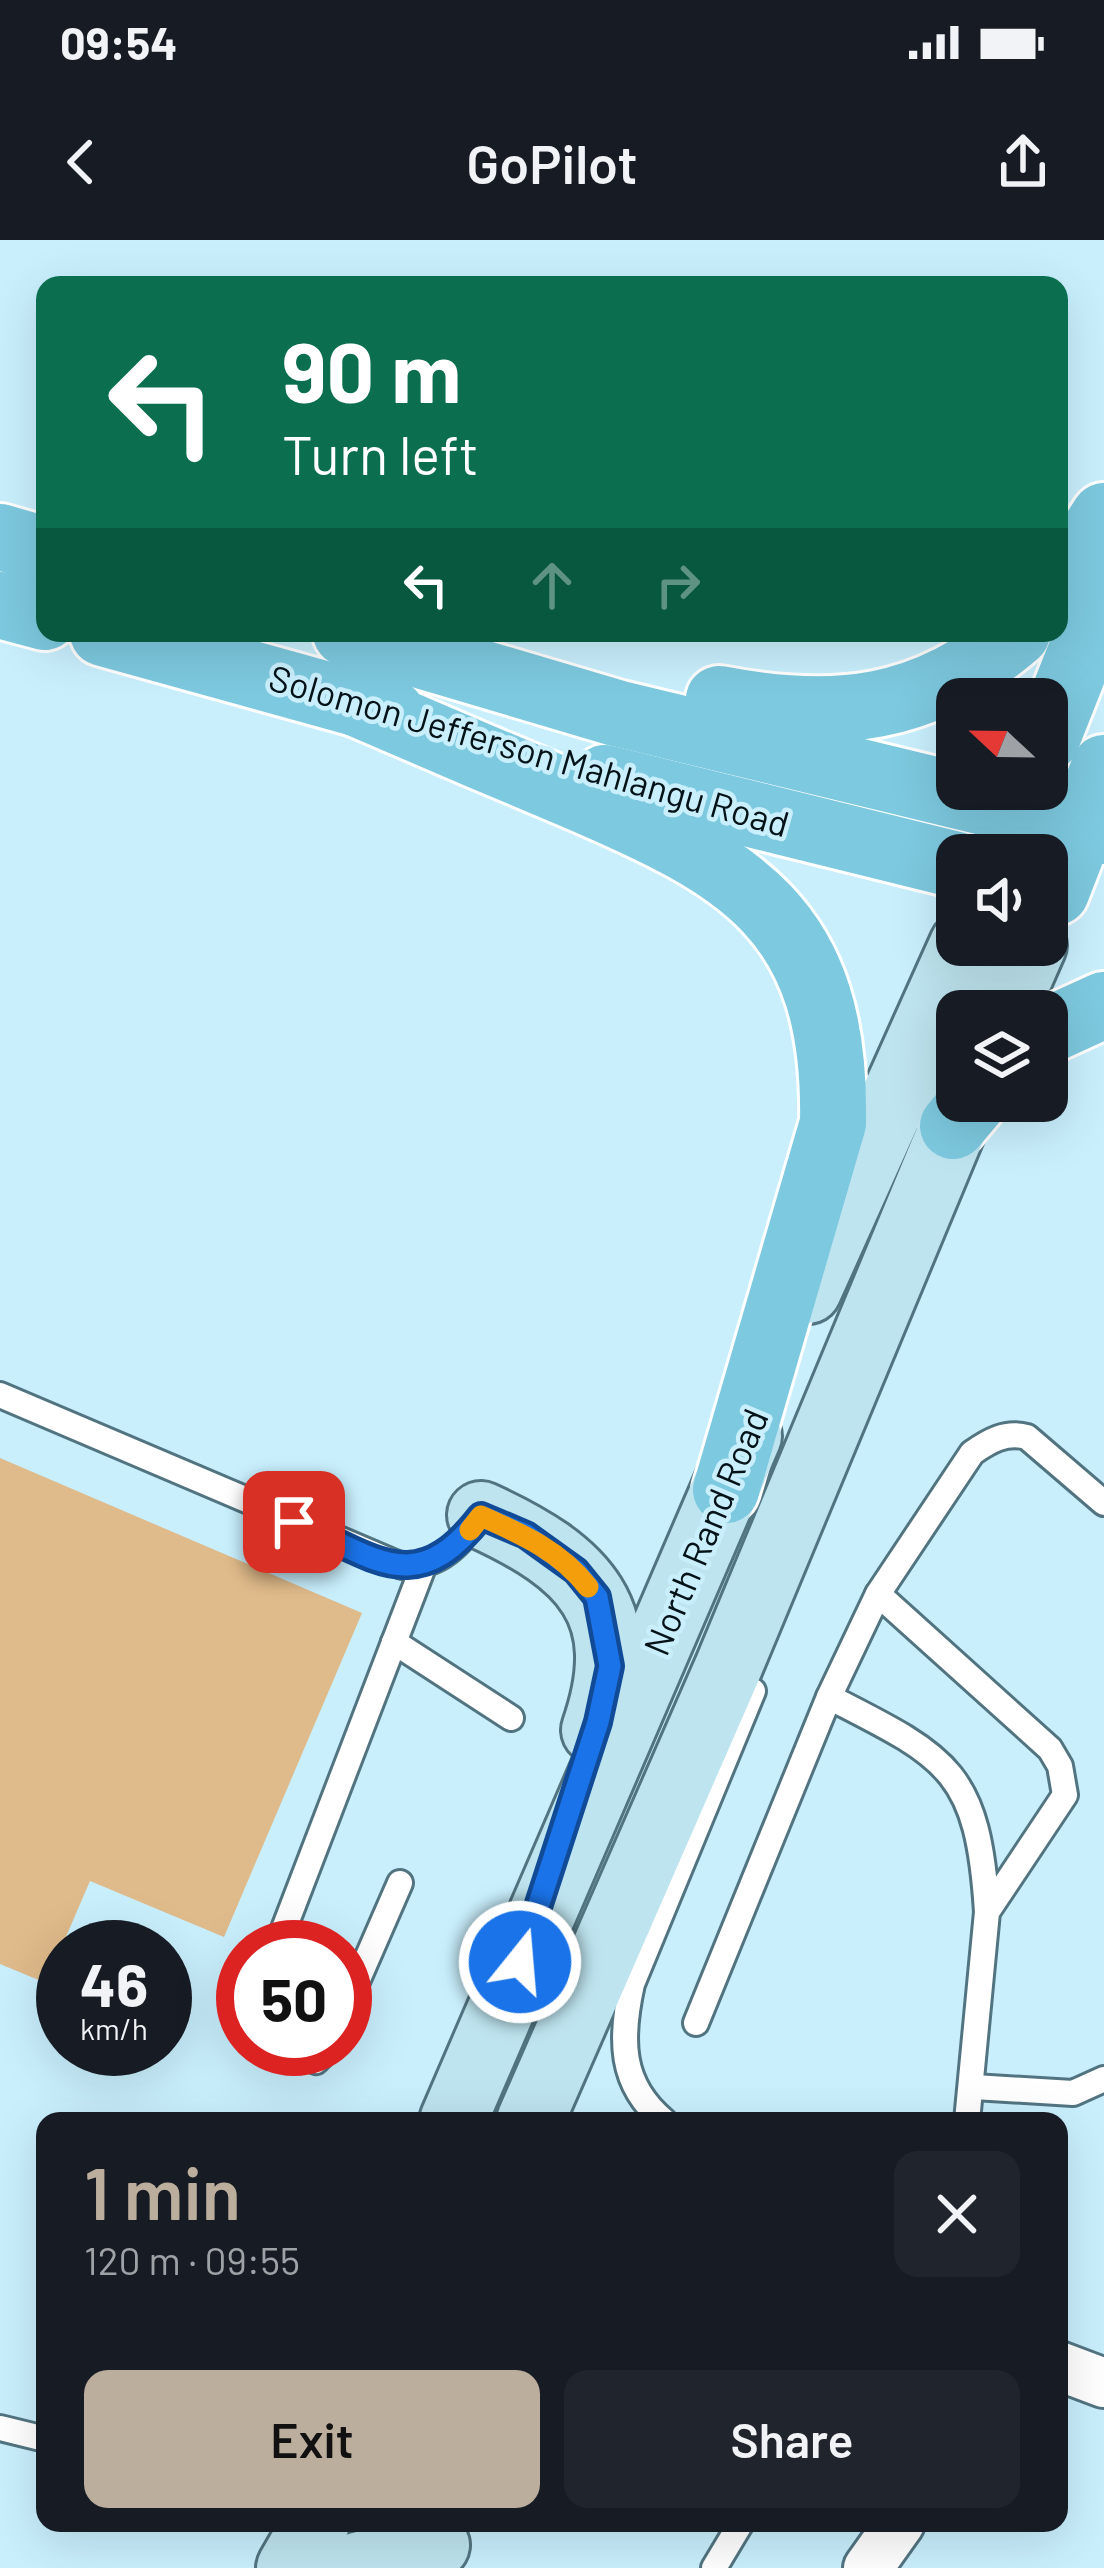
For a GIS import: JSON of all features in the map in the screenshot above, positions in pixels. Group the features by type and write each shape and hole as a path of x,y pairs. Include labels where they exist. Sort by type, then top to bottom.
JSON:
{"main road":[{"path":"1068,572 1104,516"},
{"path":"0,537 36,547"},
{"path":"1068,685 1104,594"},
{"path":"0,605 36,615"},
{"name":"Solomon Jefferson Mahlangu Road","path":"136,642 350,700 600,777 936,860"},
{"name":"Solomon Jefferson Mahlangu Road","path":"376,642 616,713 1015,818 1097,808"},
{"path":"414,642 473,648 744,704 820,713 881,706 944,682 1004,642"},
{"path":"350,700 614,813 718,865 775,915 816,983 834,1073 832,1123 726,1490"},
{"path":"1068,883 1097,808"},
{"name":"North Rand Road","path":"457,2112 726,1490 831,1233 953,966"},
{"path":"1068,1022 1104,1006"},
{"name":"North Rand Road","path":"534,2112 958,1122"},
{"path":"481,1516 526,1535 576,1571 597,1597 610,1666 598,1722 520,1962"},
{"path":"262,2568 277,2532"},
{"path":"290,2568 311,2532"},
{"path":"334,2568 349,2532"},
{"path":"350,2568 439,2543"}],"street":[{"path":"1068,2370 1104,2384"},
{"path":"868,2568 894,2532"}],"lane":[{"path":"857,1428 892,1317 908,1235"},
{"path":"0,1395 378,1558 423,1567 446,1556 481,1516"},
{"path":"696,2023 830,1697 878,1594 972,1453 1014,1434 1027,1437 1104,1503"},
{"path":"287,1920 423,1567"},
{"path":"878,1594 1050,1749 1060,1766 1065,1795 987,1912"},
{"path":"394,1642 511,1718"},
{"path":"655,2112 636,2094 625,2065 623,2020 632,1984 760,1675"},
{"path":"830,1697 921,1744 971,1808 982,1842 987,1912 969,2112"},
{"path":"372,1947 400,1883"},
{"path":"974,2087 1073,2093 1104,2079"},
{"path":"0,2428 36,2437"},
{"path":"714,2568 736,2532"}],"building":[{"path":"0,1458 362,1613 231,1920 216,1920 216,1934 90,1881 73,1920 36,1920 36,1979 0,1964"}],"slow traffic":[{"path":"470,1530 481,1516 526,1535 576,1571 588,1587"}],"route":[{"path":"294,1522 378,1558 423,1567 446,1556 481,1516 526,1535 555,1554 597,1597 606,1625 610,1666 598,1722 520,1962"}]}
